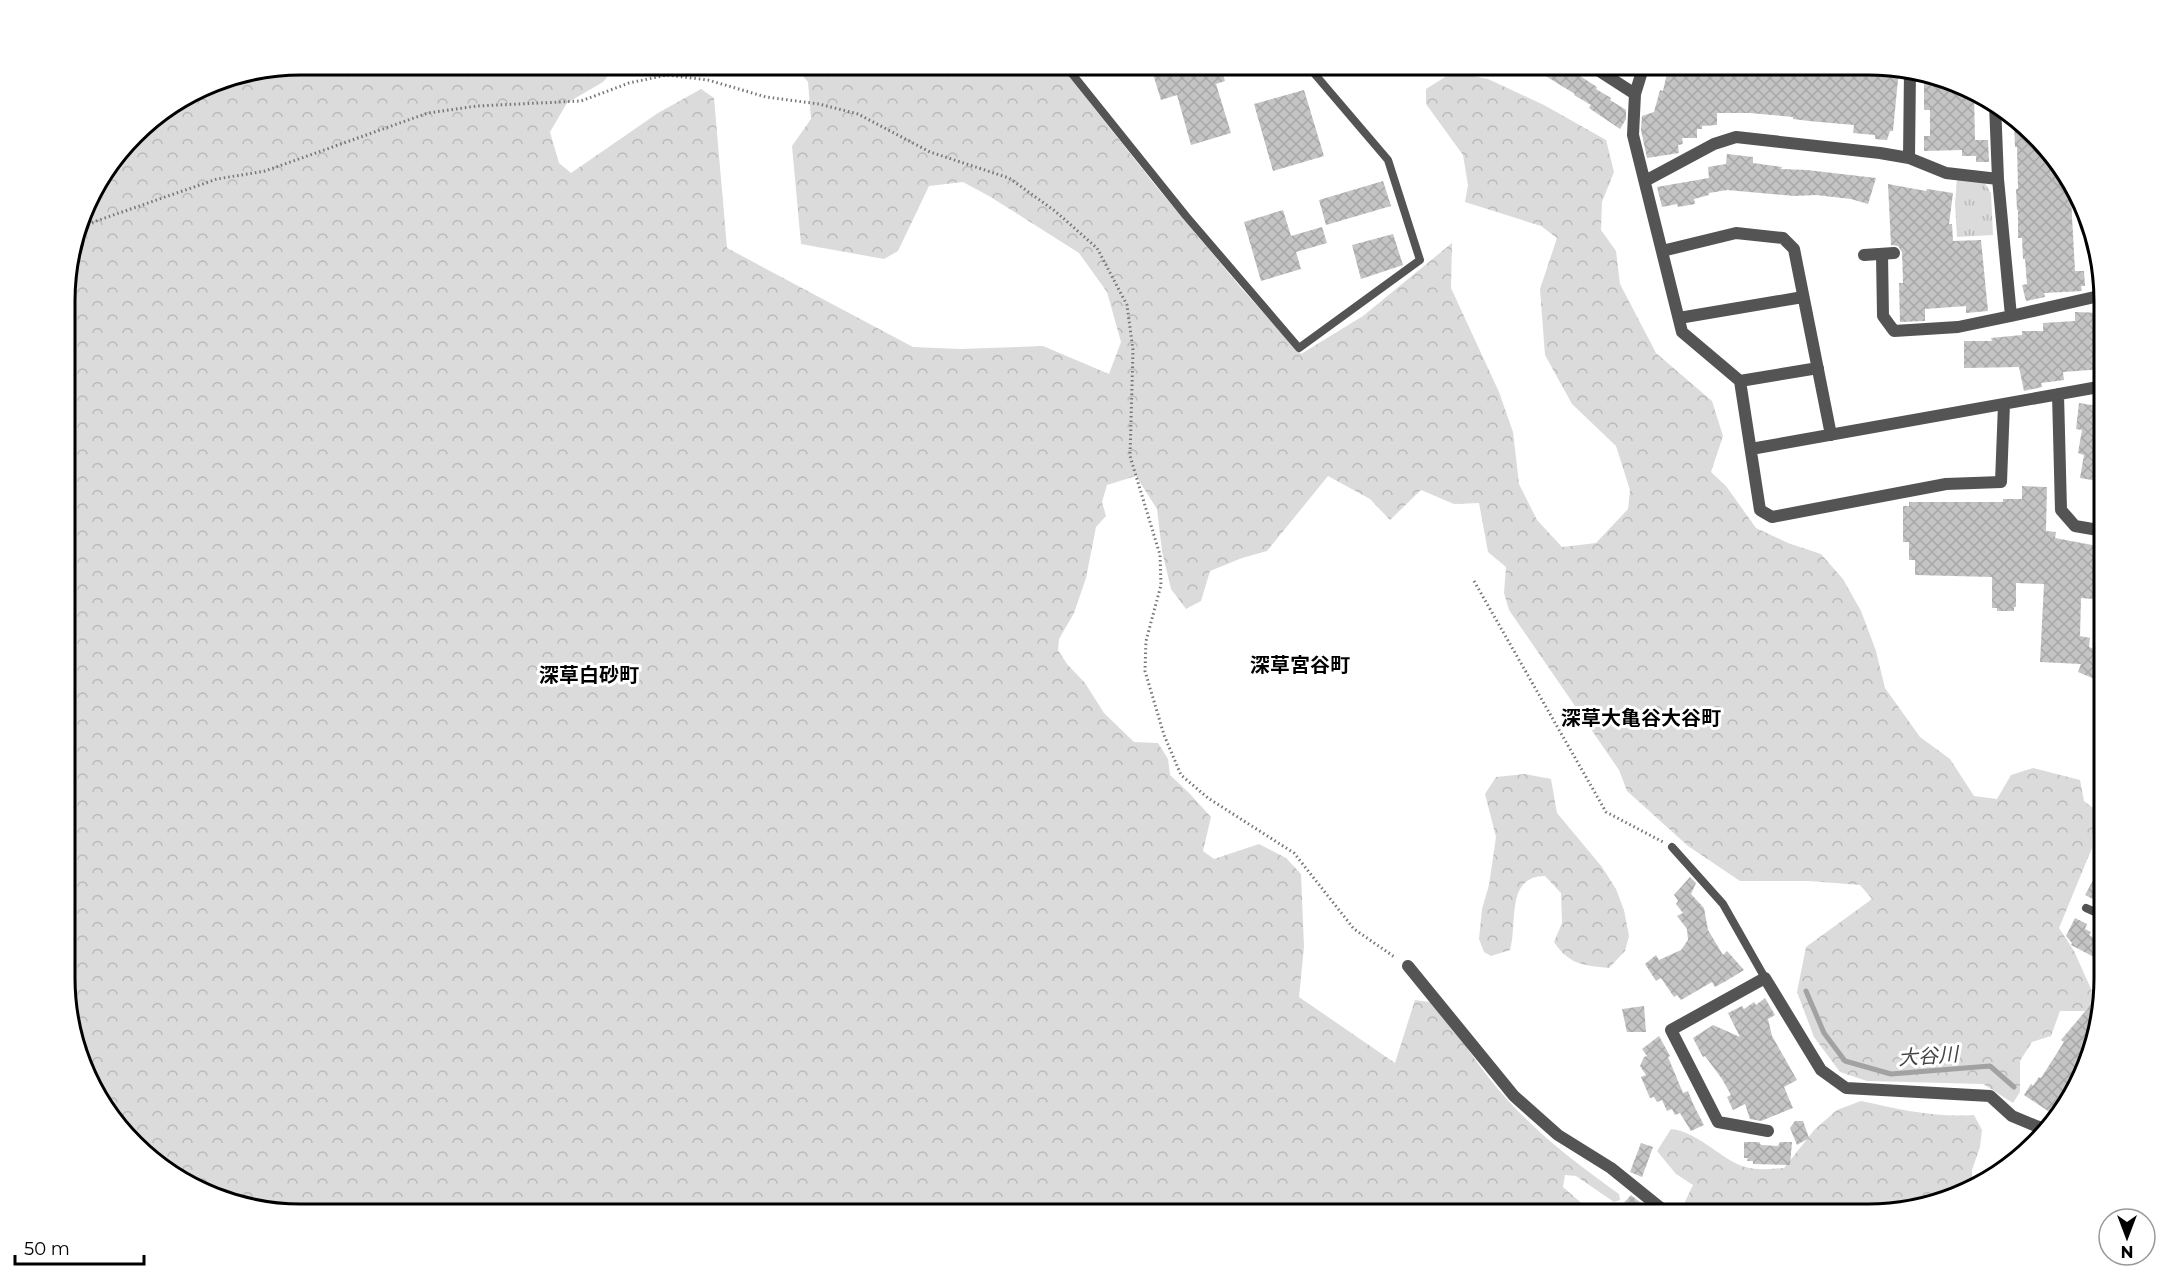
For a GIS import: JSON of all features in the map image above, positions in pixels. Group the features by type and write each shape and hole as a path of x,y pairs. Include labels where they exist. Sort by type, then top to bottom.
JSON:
{"street":[{"path":"1606,75 1635,94"},
{"path":"1641,75 1635,94 1634,135 1678,318 1682,332 1740,381 1760,510 1772,517 1946,484 2001,482 2004,404"},
{"path":"1910,79 1910,158"},
{"path":"1995,114 1998,178 2011,316"},
{"path":"1645,181 1714,144 1736,137 1880,153 1910,158 1946,173 1998,178"},
{"path":"1662,251 1736,233 1782,238 1794,249 1831,435"},
{"path":"1864,255 1888,254 1883,316 1894,331 1958,327 2094,298"},
{"path":"1678,318 1803,297"},
{"path":"1740,381 1818,368"},
{"path":"1751,449 2094,388"},
{"path":"2058,394 2061,510 2075,526 2094,529"},
{"path":"1408,966 1514,1096 1558,1135 1611,1168 1656,1204"},
{"path":"1768,1131 1718,1122 1671,1030 1765,978 1821,1070 1846,1088 1989,1095 2012,1116 2039,1126"}],"lane":[{"path":"1074,75 1186,216 1299,348 1420,260 1388,160 1316,75"},
{"path":"1672,847 1723,904 1765,978"},
{"path":"2086,908 2094,912"}],"path":[{"path":"88,224 217,179 265,171 428,113 477,106 581,101 629,83 667,75 708,80 766,97 819,104 858,114 930,152 1009,178 1055,211 1097,248 1126,305 1133,350 1130,456 1160,555 1161,585 1146,641 1145,671 1164,735 1181,775 1208,798 1294,854 1354,929 1408,966"},
{"path":"1474,581 1606,812 1672,847"}],"green space":[{"path":"286,75 609,75 603,82 567,103 550,132 559,163 571,173 658,113 701,89 714,98 727,248 913,347 960,349 1043,346 1109,374 1121,342 1107,292 1079,253 963,182 929,186 898,251 884,259 801,244 792,146 811,119 808,82 802,75 1068,75 1155,185 1242,289 1301,354 1363,316 1452,243 1451,288 1499,392 1513,432 1519,484 1537,520 1562,547 1596,543 1628,509 1630,490 1616,446 1572,404 1545,355 1540,289 1557,238 1541,226 1465,202 1468,185 1463,155 1426,104 1426,89 1448,75 1468,75 1488,79 1544,105 1606,140 1614,172 1602,202 1601,230 1616,251 1620,284 1656,353 1712,401 1723,436 1711,472 1726,486 1756,528 1788,543 1821,554 1843,579 1861,611 1876,651 1885,688 1920,737 1950,759 1974,796 1997,799 2011,775 2033,768 2080,780 2084,801 2094,809 2092,848 2059,928 2074,951 2094,995 2093,1003 2085,1011 2060,1011 2051,1036 2032,1042 2020,1061 2020,1092 2013,1103 1983,1084 1867,1081 1840,1072 1814,1037 1797,992 1806,947 1872,899 1860,885 1809,881 1740,881 1688,846 1627,791 1619,770 1509,610 1504,593 1506,567 1488,552 1479,503 1454,504 1421,490 1390,520 1370,499 1328,476 1267,551 1210,571 1201,601 1186,609 1171,589 1162,551 1157,509 1136,476 1107,485 1102,502 1106,516 1096,527 1086,578 1074,613 1059,639 1058,650 1067,664 1085,683 1104,713 1134,742 1158,743 1168,759 1170,775 1211,817 1203,851 1214,859 1259,844 1286,858 1301,874 1304,947 1299,997 1395,1063 1415,1000 1436,1003 1503,1095 1566,1155 1619,1194 1620,1200 1614,1202 1576,1176 1565,1175 1563,1187 1583,1204 286,1204 257,1200 228,1192 201,1181 175,1166 141,1138 105,1091 87,1051 79,1022 75,993 75,286 79,257 87,228 98,201 113,175 141,141 175,113 214,92 257,79"},
{"path":"1957,179 1984,182 1991,193 1993,235 1957,237 1955,204"},
{"path":"1525,774 1551,779 1557,813 1602,867 1616,889 1624,910 1629,936 1625,951 1609,968 1577,963 1565,955 1554,942 1562,923 1561,893 1545,876 1532,878 1518,893 1510,950 1491,956 1484,952 1479,939 1482,909 1489,885 1496,837 1485,794 1496,777"},
{"path":"1861,1101 1931,1114 1974,1115 1982,1130 1972,1179 1927,1196 1883,1204 1684,1204 1693,1185 1676,1174 1657,1151 1671,1129 1699,1139 1733,1162 1747,1168 1784,1168 1815,1129 1837,1110"}],"building":[{"path":"1153,75 1223,75 1225,81 1216,84 1231,133 1191,145 1177,95 1161,100"},
{"path":"1544,75 1579,75 1597,87 1596,89 1626,110 1626,119 1620,129 1589,108 1591,105"},
{"path":"1667,75 1883,75 1898,77 1893,131 1890,131 1887,140 1875,139 1875,135 1853,133 1854,125 1750,113 1717,113 1717,125 1702,126 1702,129 1697,129 1697,138 1682,138 1683,144 1678,145 1679,153 1647,158 1641,130 1642,116 1654,112 1660,90 1663,91"},
{"path":"1924,82 1955,92 1974,101 1975,140 1988,140 1989,162 1976,162 1976,156 1962,156 1962,150 1924,151 1924,136 1930,136 1930,110 1924,110"},
{"path":"1304,90 1324,156 1273,171 1254,104"},
{"path":"2014,129 2047,163 2071,201 2075,271 2084,271 2085,286 2081,286 2082,291 2044,293 2045,297 2026,301 2022,285 2027,284 2025,259 2023,259 2022,238 2018,238 2017,147 2015,147"},
{"path":"1727,154 1753,157 1753,163 1782,167 1781,169 1876,178 1868,204 1851,199 1816,195 1795,196 1727,190 1709,193 1709,195 1694,199 1695,204 1662,207 1657,187 1709,178 1708,167 1726,164"},
{"path":"1383,181 1391,206 1326,225 1319,200"},
{"path":"1888,184 1953,193 1949,224 1952,224 1953,241 1981,240 1988,311 1966,313 1966,306 1925,309 1925,321 1900,322 1899,283 1903,283 1902,252 1898,246 1891,245"},
{"path":"1283,210 1291,236 1322,227 1327,243 1296,252 1301,269 1261,281 1244,222"},
{"path":"1393,234 1403,265 1361,279 1352,245"},
{"path":"2075,312 2094,313 2094,370 2063,372 2064,380 2041,383 2042,387 2024,391 2019,367 1964,368 1964,341 1992,341 1991,338 2022,335 2022,331 2043,331 2043,323 2075,321"},
{"path":"2079,403 2094,405 2094,480 2080,478 2084,455 2078,453 2082,430 2076,429"},
{"path":"2022,486 2047,487 2046,531 2056,532 2055,538 2094,545 2094,599 2081,598 2080,636 2090,638 2089,647 2094,649 2094,679 2078,672 2081,664 2040,662 2044,584 2016,583 2014,611 1997,611 1997,608 1992,608 1992,577 1915,575 1915,560 1909,560 1909,542 1903,542 1903,506 1909,506 1909,502 2003,502 2003,499 2022,499"},
{"path":"1690,877 1696,883 1691,894 1704,908 1708,930 1723,955 1727,951 1744,970 1715,987 1712,982 1681,1000 1677,995 1674,997 1661,978 1656,981 1645,964 1656,955 1659,960 1681,950 1688,940 1687,929 1677,916 1683,913 1676,904 1678,901 1674,895"},
{"path":"2094,878 2094,900 2085,895"},
{"path":"2075,918 2087,924 2085,929 2091,932 2089,935 2094,938 2094,957 2071,945 2072,943 2066,936"},
{"path":"1765,998 1775,1015 1768,1019 1772,1036 1797,1080 1784,1087 1793,1108 1761,1121 1750,1119 1745,1104 1733,1110 1727,1097 1731,1095 1722,1079 1705,1056 1703,1057 1693,1038 1713,1025 1740,1037 1728,1013 1742,1006 1744,1009 1754,1002 1756,1005"},
{"path":"2093,1002 2090,1022 2077,1065 2050,1112 2024,1095 2031,1084 2033,1086 2039,1077 2041,1078 2064,1042 2061,1040"},
{"path":"1644,1006 1646,1032 1627,1032 1622,1009"},
{"path":"1659,1036 1670,1056 1668,1057 1683,1093 1688,1091 1704,1125 1691,1131 1680,1113 1675,1115 1672,1109 1667,1111 1662,1100 1657,1102 1654,1097 1650,1098 1641,1077 1646,1075 1640,1066 1644,1057 1647,1056 1642,1049"},
{"path":"1795,1121 1803,1121 1809,1138 1797,1145 1790,1128"},
{"path":"1744,1142 1778,1146 1780,1142 1792,1142 1790,1165 1753,1164 1753,1161 1747,1161 1748,1158 1744,1158"},
{"path":"1641,1143 1653,1147 1642,1177 1630,1172"},
{"path":"1631,1195 1642,1204 1623,1204"}],"waterway":[{"name":"大谷川","path":"1806,991 1824,1033 1845,1061 1891,1074 1990,1066 2014,1087"}],"district":[{"name":"深草宮谷町","path":"1300,665"},
{"name":"深草白砂町","path":"589,675"},
{"name":"深草大亀谷大谷町","path":"1641,718"}]}
